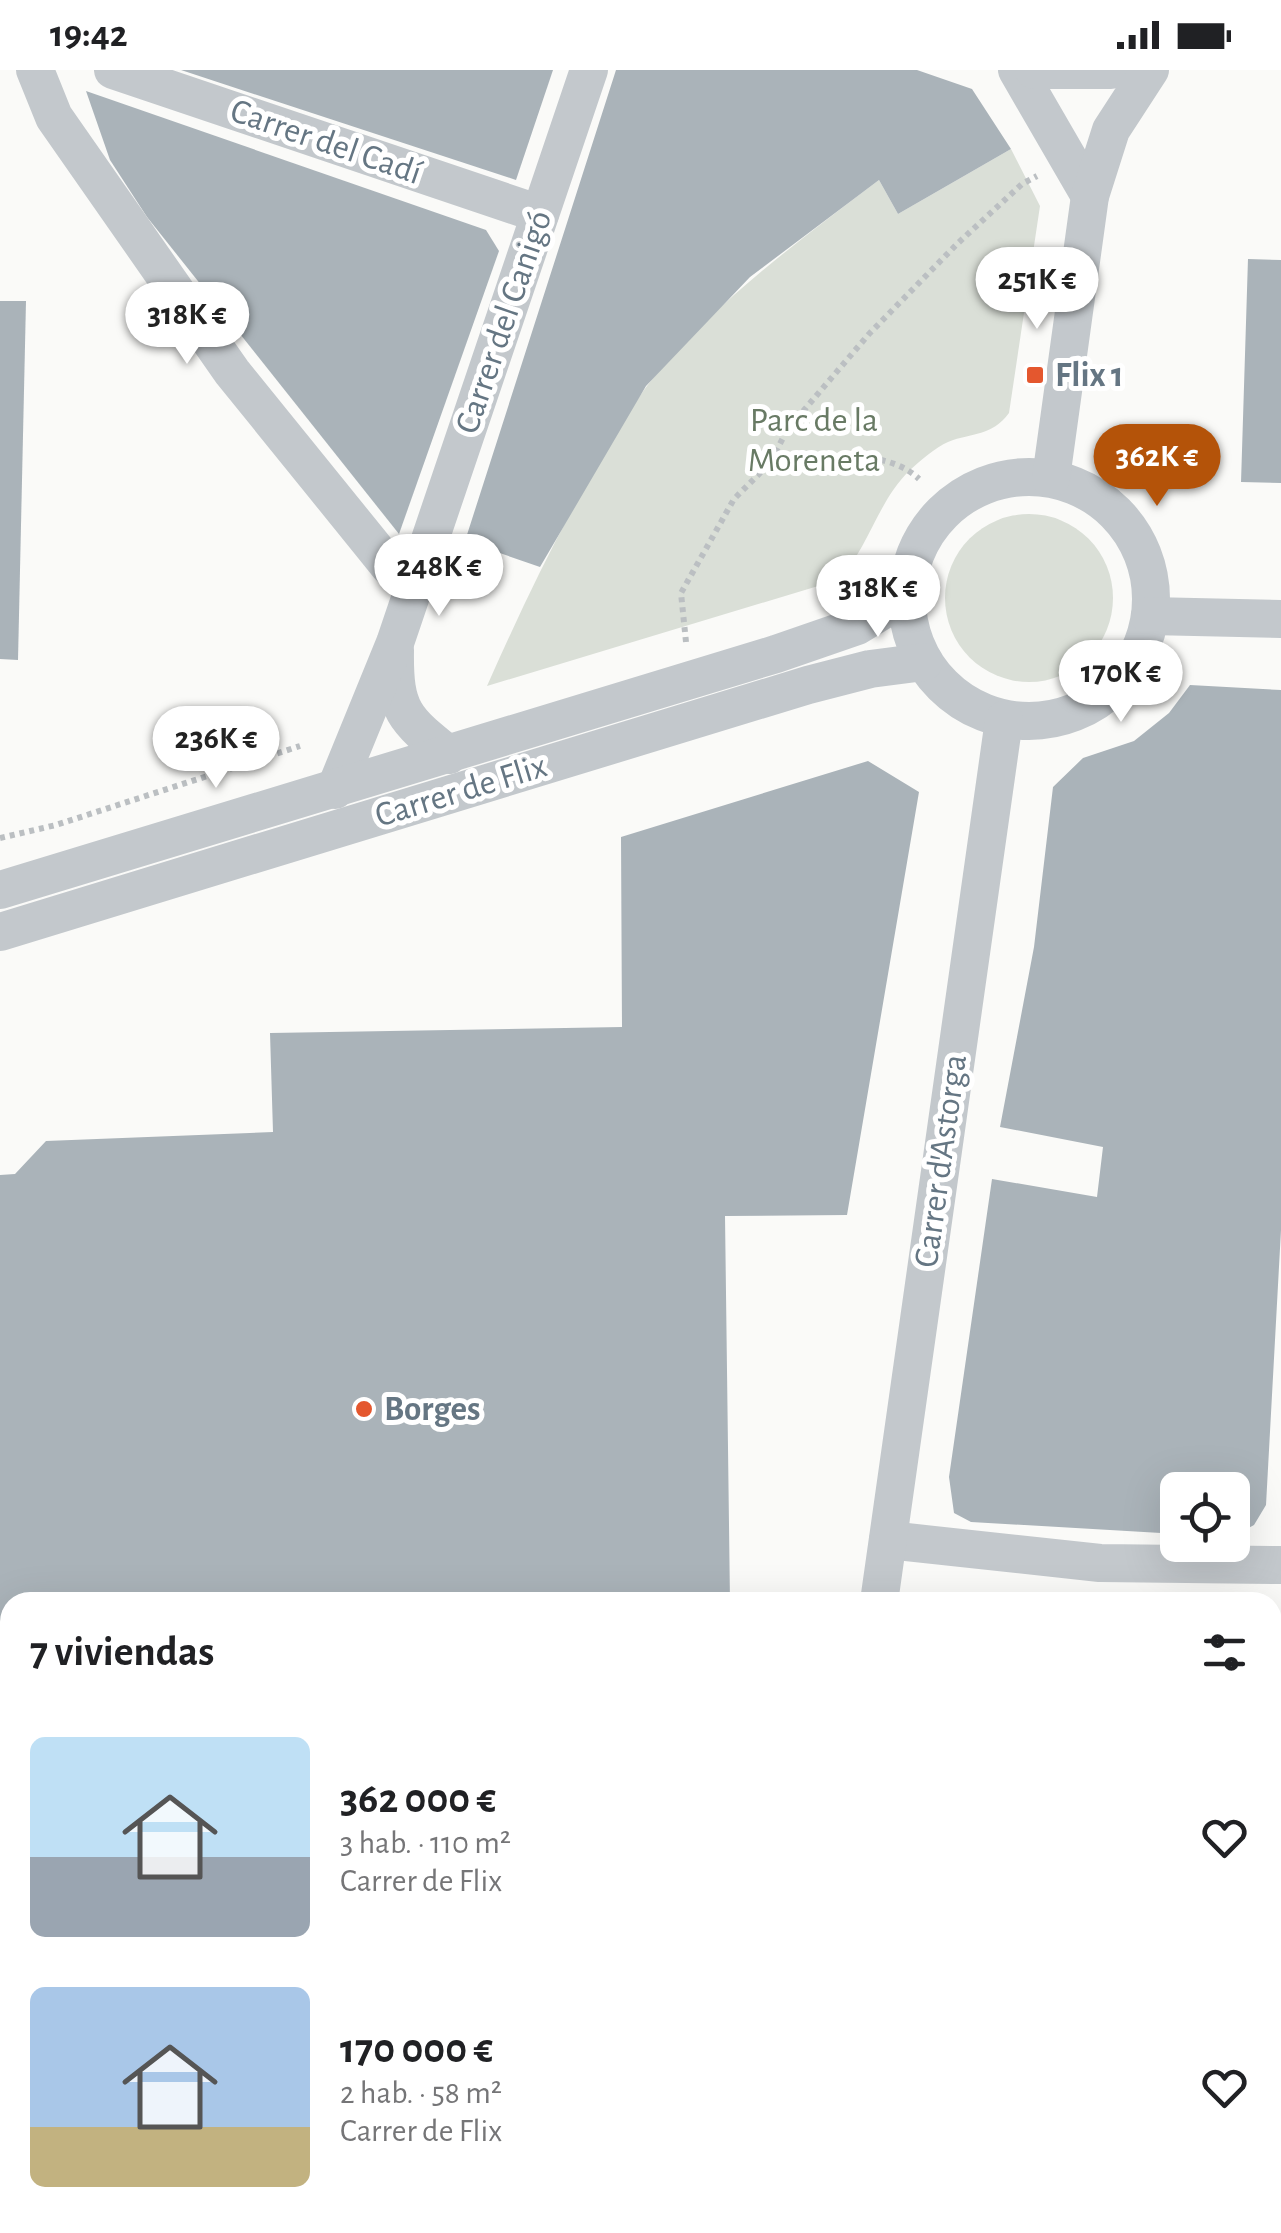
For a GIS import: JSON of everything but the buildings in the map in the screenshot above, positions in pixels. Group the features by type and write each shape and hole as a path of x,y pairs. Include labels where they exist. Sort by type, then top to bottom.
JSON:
{"street":[{"name":"Carrer del Cadí","path":"112,70 540,214"},
{"name":"Carrer del Canigó","path":"335,790 396,643 588,70"},
{"path":"1017,70 1090,196"},
{"path":"1034,70 1111,70"},
{"path":"1051,478 1090,196 1111,130 1150,70"},
{"path":"42,71 63,132 232,372 389,566 420,573"},
{"path":"1051,478 1080,487 1109,505 1131,531 1149,569 1150,616 1138,656 1102,697 1075,713 1050,720 1004,720 960,700 924,662 909,624 906,596 918,545 944,510 995,481 1051,478"},
{"name":"Carrer de Flix","path":"0,890 776,654 856,626 906,596"},
{"path":"1150,616 1281,619"},
{"name":"Carrer del Canigó","path":"396,643 396,691 409,723 450,755"},
{"name":"Carrer de Flix","path":"0,932 808,685 870,669 924,662"},
{"name":"Carrer d'Astorga","path":"880,1592 1004,720"},
{"path":"888,1540 1100,1563 1281,1565"}],"path":[{"path":"687,648 681,593 734,500 770,462 787,430 869,334 957,244 1022,184 1038,176"},
{"path":"770,462 810,457 870,459 892,462 918,479"},
{"path":"0,838 300,746"}],"green space":[{"name":"Parc de la Moreneta","path":"1011,149 1040,206 1009,413 1002,421 988,430 943,444 910,470 889,496 857,555 838,580 487,686 544,564 591,476 644,390 702,325 758,274 879,180 898,214"},
{"path":"1029,514 1061,521 1088,539 1106,566 1113,598 1106,630 1088,657 1061,675 1029,682 997,675 970,657 952,630 945,598 952,566 970,539 997,521"}],"place":[{"name":"Flix 1","path":"1035,375"},
{"name":"Borges","path":"364,1409"}]}
